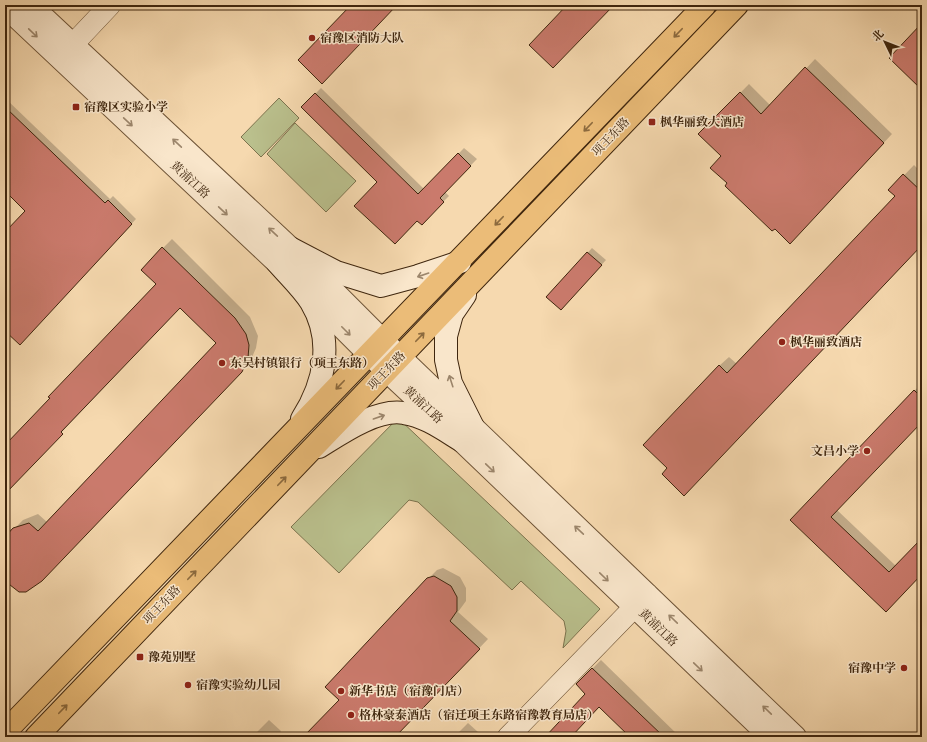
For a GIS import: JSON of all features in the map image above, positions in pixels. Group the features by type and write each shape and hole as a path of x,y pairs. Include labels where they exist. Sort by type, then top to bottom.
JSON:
{"main road":[{"name":"项王东路","path":"5,732 460,262 705,5"},
{"name":"项王东路","path":"36,737 737,5"}],"street":[{"name":"黄浦江路","path":"30,5 66,52"},
{"path":"66,52 110,5"},
{"name":"黄浦江路","path":"5,6 66,52 283,255 376,348 641,600 795,737"},
{"path":"283,255 381,286 460,262"},
{"path":"283,255 321,323 325,347 322,371 313,401 291,436"},
{"path":"468,435 451,383 446,360 446,336 452,314 475,280"},
{"path":"308,454 350,427 392,412 403,412 468,435"},
{"name":"黄浦江路","path":"641,600 771,737"},
{"path":"508,737 641,600"}],"green space":[{"path":"279,98 299,118 261,157 241,137"},
{"path":"295,123 356,181 326,212 267,154"},
{"path":"398,418 600,609 563,648 566,631 564,621 521,581 512,590 418,502 409,500 339,573 291,527"}],"building":[{"path":"351,5 397,5 322,84 298,60"},
{"path":"567,5 614,5 553,68 529,45"},
{"path":"922,23 922,90 889,58"},
{"path":"805,67 884,143 790,244 775,229 772,231 725,186 727,183 710,168 721,156 698,134 740,92 761,114"},
{"path":"315,93 418,194 458,153 471,166 440,198 444,202 422,225 417,221 395,244 354,206 377,182 301,107"},
{"path":"5,107 105,203 108,200 132,224 20,345 5,331 5,232 25,211 5,191"},
{"path":"903,174 922,192 922,245 684,496 662,474 667,468 643,445 719,365 727,373 895,196 888,190"},
{"path":"162,247 235,318 246,334 249,345 248,358 242,372 42,581 26,592 19,592 5,581 5,537 13,528 29,523 38,531 216,343 180,308 61,432 63,434 5,494 5,445 50,398 48,397 156,284 141,270"},
{"path":"587,252 602,265 561,310 546,297"},
{"path":"914,390 922,398 922,422 831,517 889,572 922,538 922,574 886,612 790,520"},
{"path":"434,576 451,586 457,597 457,611 450,621 480,649 395,737 303,737 339,700 325,687 427,578"},
{"path":"592,668 664,737 630,737 599,707 571,737 545,737 585,694 576,684"}],"place":[{"name":"宿豫区消防大队","path":"312,38"},
{"name":"宿豫区实验小学","path":"76,107"},
{"name":"枫华丽致大酒店","path":"652,122"},
{"name":"枫华丽致酒店","path":"782,342"},
{"name":"东吴村镇银行（项王东路）","path":"222,363"},
{"name":"文昌小学","path":"867,451"},
{"name":"豫苑别墅","path":"140,657"},
{"name":"宿豫中学","path":"904,668"},
{"name":"宿豫实验幼儿园","path":"188,685"},
{"name":"新华书店（宿豫门店）","path":"341,691"},
{"name":"格林豪泰酒店（宿迁项王东路宿豫教育局店）","path":"351,715"}]}
